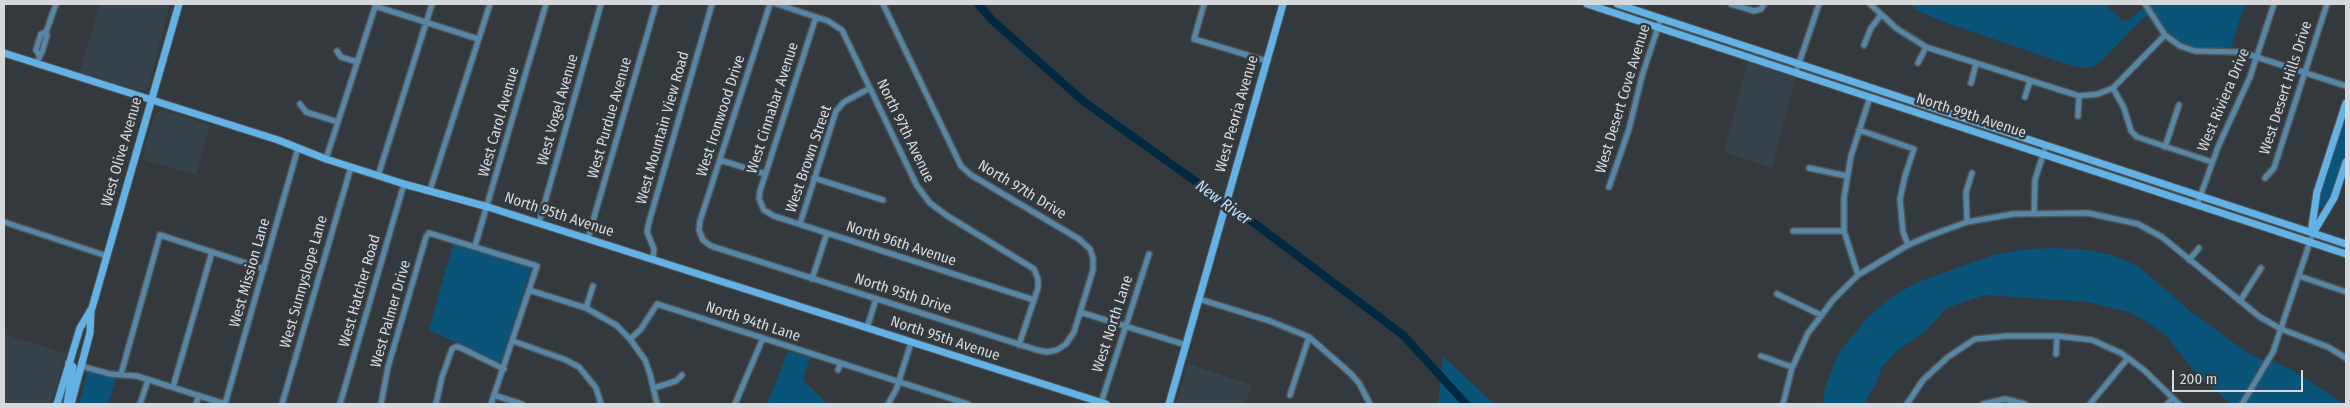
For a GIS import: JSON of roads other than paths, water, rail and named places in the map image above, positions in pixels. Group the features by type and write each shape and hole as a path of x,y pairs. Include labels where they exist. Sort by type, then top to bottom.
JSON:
{"main road":[{"name":"West Olive Avenue","path":"71,404 90,333 92,308 179,4"},
{"name":"West Peoria Avenue","path":"1169,404 1283,4"},
{"name":"North 99th Avenue","path":"1587,4 2346,254"},
{"name":"North 99th Avenue","path":"1617,4 2346,244"},
{"path":"1713,45 1716,36"},
{"name":"North 95th Avenue","path":"4,54 151,100 378,176 538,222 911,343 1104,403"},
{"path":"1833,85 1836,76"},
{"path":"2313,233 2312,226 2317,192 2346,103"},
{"path":"2313,233 2334,198 2346,162"},
{"name":"West Olive Avenue","path":"57,404 80,328 92,308"},
{"path":"67,404 73,367 69,363"}],"street":[{"path":"36,64 45,43 46,32 56,4"},
{"path":"378,176 432,4"},
{"path":"430,190 490,4"},
{"name":"West Carol Avenue","path":"475,246 546,4"},
{"name":"West Vogel Avenue","path":"538,222 601,4"},
{"name":"West Purdue Avenue","path":"588,238 656,4"},
{"name":"West Mountain View Road","path":"653,259 654,249 647,232 649,222 712,4"},
{"name":"West Ironwood Drive","path":"701,236 700,221 770,4"},
{"name":"North 97th Avenue","path":"778,4 832,22 842,30 918,186 926,198 940,212 1034,269 1039,283 1019,345"},
{"name":"North 97th Drive","path":"883,4 961,166 971,174 1079,239 1090,249 1094,270 1080,312"},
{"path":"1204,4 1194,39 1267,61"},
{"path":"1734,5 1757,11 1764,4"},
{"path":"1796,72 1820,4"},
{"path":"1870,4 1896,28 1926,47 2080,96 2098,94 2113,88 2165,35"},
{"path":"2145,4 2165,35 2180,46 2194,50 2230,51 2257,57 2346,86"},
{"name":"West Riviera Drive","path":"2198,205 2212,162 2245,91 2274,4"},
{"name":"West Desert Hills Drive","path":"2265,178 2274,168 2327,4"},
{"path":"326,159 375,5 478,39"},
{"path":"1864,45 1871,28 1881,15"},
{"name":"West Cinnabar Avenue","path":"762,208 759,196 765,174 816,16"},
{"name":"West Desert Cove Avenue","path":"1609,187 1629,129 1642,76 1661,18"},
{"path":"1918,63 1926,47"},
{"path":"337,51 341,56 357,62"},
{"path":"1971,83 1976,64"},
{"path":"2025,98 2030,81"},
{"name":"West Brown Street","path":"800,224 814,178 840,106 870,88"},
{"path":"2113,88 2124,108 2131,131 2137,137 2212,162"},
{"path":"2078,116 2080,96"},
{"path":"1858,275 1844,231 1846,176 1870,97"},
{"path":"300,104 306,112 338,122"},
{"path":"2165,147 2179,105"},
{"path":"1859,130 1914,149 1905,176 1900,200 1903,232 1908,244"},
{"path":"2034,213 2035,180 2046,145"},
{"name":"West Mission Lane","path":"225,404 298,148"},
{"path":"720,160 765,174"},
{"name":"West Sunnyslope Lane","path":"282,404 350,167"},
{"path":"1809,168 1846,176"},
{"path":"1967,222 1966,192 1972,173"},
{"path":"814,178 883,200"},
{"name":"West Hatcher Road","path":"340,404 404,184"},
{"name":"North 96th Avenue","path":"762,208 770,214 827,234 1034,300"},
{"path":"1783,404 1792,367 1808,333 1821,315 1858,275 1908,244 1967,222 1996,216 2034,213 2088,213 2127,220 2153,231 2260,318 2281,329 2328,347 2346,358"},
{"path":"4,222 107,256"},
{"path":"1793,231 1844,231"},
{"name":"West Palmer Drive","path":"381,404 391,358 426,237 429,233 475,246"},
{"path":"2242,404 2273,352 2313,233"},
{"path":"812,279 827,234"},
{"path":"120,374 160,235 264,269"},
{"name":"North 95th Drive","path":"701,236 710,246 1019,345 1047,352 1057,350 1070,340 1080,312"},
{"path":"475,246 537,266 491,404"},
{"path":"2189,260 2200,248"},
{"path":"173,387 212,252"},
{"name":"West North Lane","path":"1104,403 1149,254"},
{"path":"2240,301 2261,268"},
{"path":"2299,276 2346,292"},
{"path":"586,308 593,286"},
{"path":"529,290 586,308 607,318 630,339 645,360 657,404"},
{"path":"1777,294 1821,315"},
{"path":"1199,298 1270,321 1309,337 1360,383 1370,404"},
{"path":"867,328 876,299"},
{"name":"North 94th Lane","path":"630,339 641,329 657,304 968,404"},
{"path":"1080,312 1186,345"},
{"path":"1907,404 1923,380 1948,358 1975,340 2007,336 2057,336 2092,340 2106,345 2128,358 2150,375 2179,404"},
{"path":"2056,354 2057,336"},
{"path":"1290,395 1309,337"},
{"path":"735,404 763,338"},
{"path":"513,341 576,365 589,377 596,388 601,404"},
{"path":"888,404 898,382 911,343"},
{"path":"436,404 442,377 452,349 455,347 459,347 504,369"},
{"path":"1761,356 1792,367"},
{"path":"2090,404 2128,358"},
{"path":"838,370 841,363"},
{"path":"81,366 148,380 225,404"},
{"path":"654,388 676,381 682,376"},
{"path":"140,404 148,380"},
{"path":"494,394 522,404"},
{"path":"196,404 199,396"},
{"path":"2167,404 2173,398"},
{"path":"1984,404 2005,399 2025,404"}],"waterway":[{"name":"New River","path":"978,4 992,20 1083,101 1254,223 1403,335 1466,404"}]}
